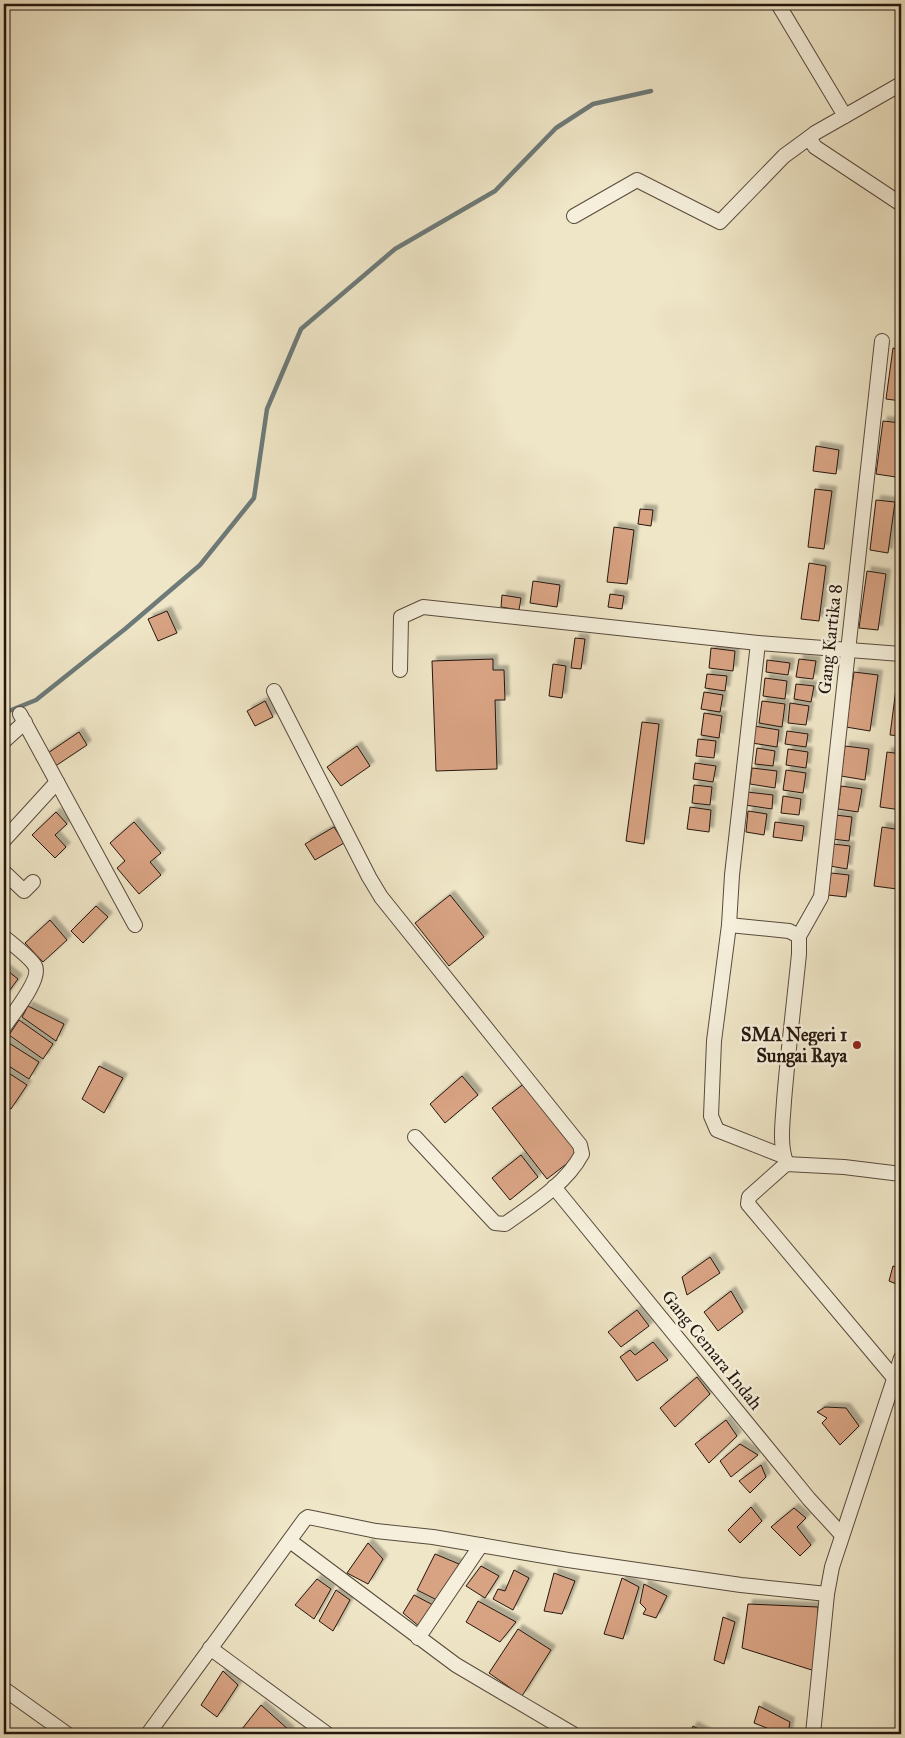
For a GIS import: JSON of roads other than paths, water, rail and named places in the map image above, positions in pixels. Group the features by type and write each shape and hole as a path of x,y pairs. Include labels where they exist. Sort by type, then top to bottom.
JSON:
{"street":[{"path":"778,4 845,116"},
{"path":"574,216 637,180 720,222 784,156 810,137 901,84"},
{"path":"810,137 815,147 901,204"},
{"name":"Gang Kartika 8","path":"785,1160 782,1147 786,1082 799,954 799,936 821,897 882,341"},
{"path":"400,670 400,617 424,607 758,643 901,654"},
{"path":"758,643 732,875 729,925 714,1041 711,1116 717,1130 785,1160 901,1174"},
{"path":"274,691 381,897 580,1145 582,1154 577,1164 554,1187 505,1224 500,1225 495,1223 415,1137"},
{"path":"4,741 22,718 136,925"},
{"path":"4,840 57,782"},
{"path":"4,872 24,891 33,882"},
{"path":"729,925 789,931 799,936"},
{"path":"4,937 35,965 37,973 32,985 4,1027"},
{"path":"785,1160 749,1197 748,1204 895,1379"},
{"name":"Gang Cemara Indah","path":"554,1187 809,1499 842,1535"},
{"path":"813,1734 827,1594 832,1567 901,1358"},
{"path":"148,1734 308,1517 376,1530 568,1560 732,1584 827,1594"},
{"path":"290,1541 456,1665 573,1734"},
{"path":"418,1638 481,1545"},
{"path":"210,1648 327,1734"},
{"path":"4,1689 67,1734"}],"waterway":[{"path":"4,713 36,700 125,629 200,565 254,498 267,409 301,329 395,249 495,191 556,128 593,104 651,91"}],"place":[{"name":"SMA Negeri 1 Sungai Raya","path":"857,1045"}]}
